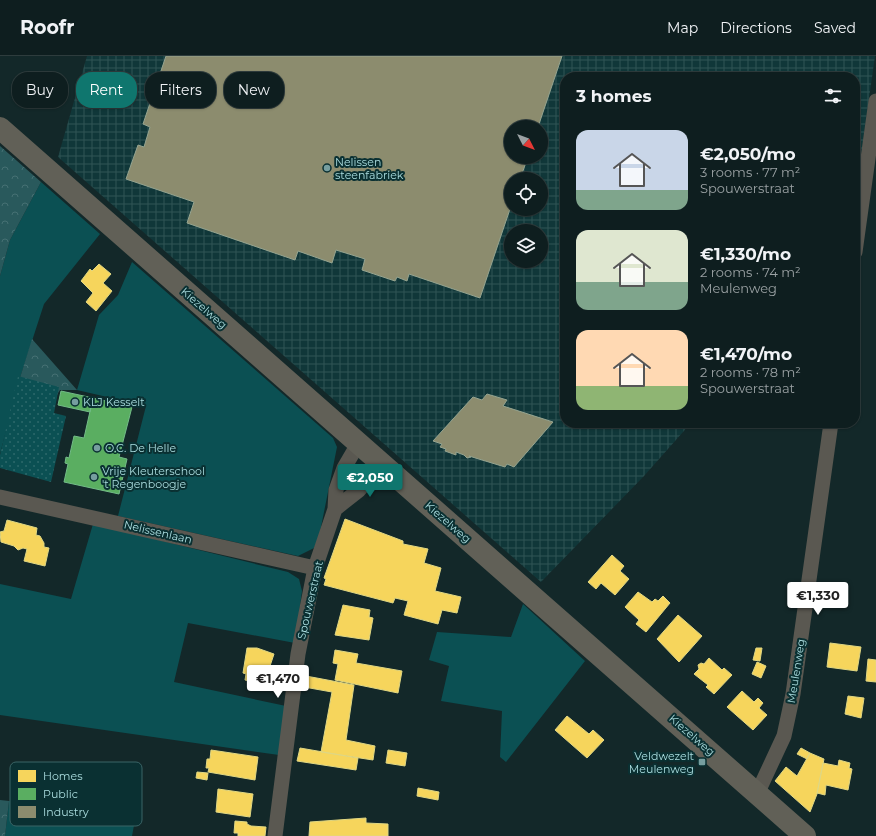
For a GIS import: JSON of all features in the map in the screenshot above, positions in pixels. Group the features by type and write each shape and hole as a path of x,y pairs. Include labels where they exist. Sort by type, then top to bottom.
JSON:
{"main road":[{"name":"Kiezelweg","path":"0,128 805,836"}],"street":[{"path":"860,216 876,101"},
{"name":"Meulenweg","path":"757,794 784,736 793,694 830,428"},
{"name":"Spouwerstraat","path":"274,836 298,654 316,568 334,510 336,490 344,468 358,444"},
{"path":"334,510 359,490 382,465"},
{"name":"Nelissenlaan","path":"0,496 316,568"}],"shaded area":[{"path":"87,56 875,56 860,162 860,72 560,72 560,428 687,428 644,476 541,582 58,157 76,94 76,108 137,108 137,72 82,72"},
{"path":"41,182 100,234 44,304 19,381 0,454 0,276 10,240"},
{"path":"132,262 333,438 337,447 319,537 314,548 298,556 118,516 146,406 77,390 99,315 118,295"},
{"path":"18,376 59,387 54,413 66,416 51,482 0,468 0,455"},
{"path":"93,524 288,572 299,579 302,591 295,643 188,623 174,682 286,706 279,755 0,715 0,584 71,599"},
{"path":"523,604 585,661 506,762 500,757 502,711 441,701 449,666 429,660 437,632 511,637"},
{"path":"9,801 10,826 134,826 132,836 5,836"}],"green space":[{"path":"0,146 41,182 10,240 0,276"},
{"path":"32,339 77,390 60,390 58,393 19,381"},
{"path":"0,800 9,801 5,836 0,836"}],"building: Homes":[{"path":"99,264 111,274 103,283 112,291 96,311 86,302 93,293 81,281 90,269 92,271"},
{"path":"345,519 403,541 403,544 428,549 424,563 441,568 435,591 461,597 457,613 442,610 438,624 404,615 408,601 395,598 393,603 324,585 326,579 324,578"},
{"path":"7,520 37,528 36,535 40,536 44,543 44,547 49,548 45,566 24,561 27,549 23,548 18,550 14,546 1,542 0,532 4,531"},
{"path":"612,555 624,566 620,571 629,579 615,595 601,583 596,589 588,582"},
{"path":"638,592 652,602 655,599 658,601 663,596 670,603 646,632 636,624 639,620 625,607"},
{"path":"343,605 370,610 369,617 373,618 369,640 335,635"},
{"path":"678,615 702,636 679,662 657,639"},
{"path":"830,643 861,647 857,671 827,667"},
{"path":"247,648 257,648 274,654 268,672 272,673 269,686 245,680 246,674 243,673"},
{"path":"756,648 762,648 760,661 753,660"},
{"path":"335,650 358,654 356,663 402,671 398,693 335,680 338,664 333,663"},
{"path":"709,658 722,670 724,668 732,675 714,694 706,687 708,685 694,674 699,669 698,665 701,663 704,664"},
{"path":"868,659 876,660 876,682 866,681"},
{"path":"757,662 766,666 761,678 752,674"},
{"path":"306,676 354,685 346,740 375,746 373,760 321,752 332,692 304,687"},
{"path":"742,691 754,702 758,698 763,703 759,708 767,715 753,730 727,707"},
{"path":"848,696 864,698 861,718 845,714"},
{"path":"567,716 589,734 593,730 604,740 587,758 555,730"},
{"path":"300,748 358,758 356,770 297,761"},
{"path":"801,748 810,753 807,759 797,754"},
{"path":"211,750 258,757 255,780 208,772 209,768 206,768 207,759 210,759"},
{"path":"388,750 407,753 405,766 386,763"},
{"path":"810,753 824,759 817,794 810,812 775,781 786,767 797,776"},
{"path":"839,760 850,763 849,768 852,769 848,790 826,785 825,795 817,793 823,763 838,766"},
{"path":"197,772 208,773 207,780 196,778"},
{"path":"418,788 439,792 438,800 417,796"},
{"path":"218,789 253,794 250,817 216,812"},
{"path":"366,818 366,823 388,824 388,836 309,836 310,822"},
{"path":"235,821 247,822 247,824 251,826 266,827 265,836 238,836 238,833 234,833"}],"building: Public":[{"name":"KLJ Kesselt","path":"61,391 93,398 90,412 58,405"},
{"name":"O.C. De Helle","path":"93,398 132,407 119,457 127,459 119,494 64,482 68,464 65,463 66,457 69,458 74,436 84,438"}],"building: Industry":[{"name":"Nelissen steenfabriek","path":"166,56 562,56 540,120 504,120 504,164 525,164 523,172 504,172 504,216 508,216 480,298 409,274 407,281 397,277 395,281 362,270 365,259 336,250 332,263 298,251 295,260 187,223 194,202 126,179 138,145 144,147 150,127 143,124 148,108 216,108 216,72 161,72"},
{"path":"487,394 507,400 503,406 553,422 514,467 507,464 505,467 469,456 471,457 467,458 456,452 456,455 445,451 446,449 440,447 442,444 433,441 473,397 482,400"}],"place":[{"name":"Nelissen steenfabriek","path":"327,168"},
{"name":"KLJ Kesselt","path":"75,402"},
{"name":"O.C. De Helle","path":"97,448"},
{"name":"Vrije Kleuterschool 't Regenboogje","path":"94,477"},
{"name":"Veldwezelt Meulenweg","path":"702,762"}]}
